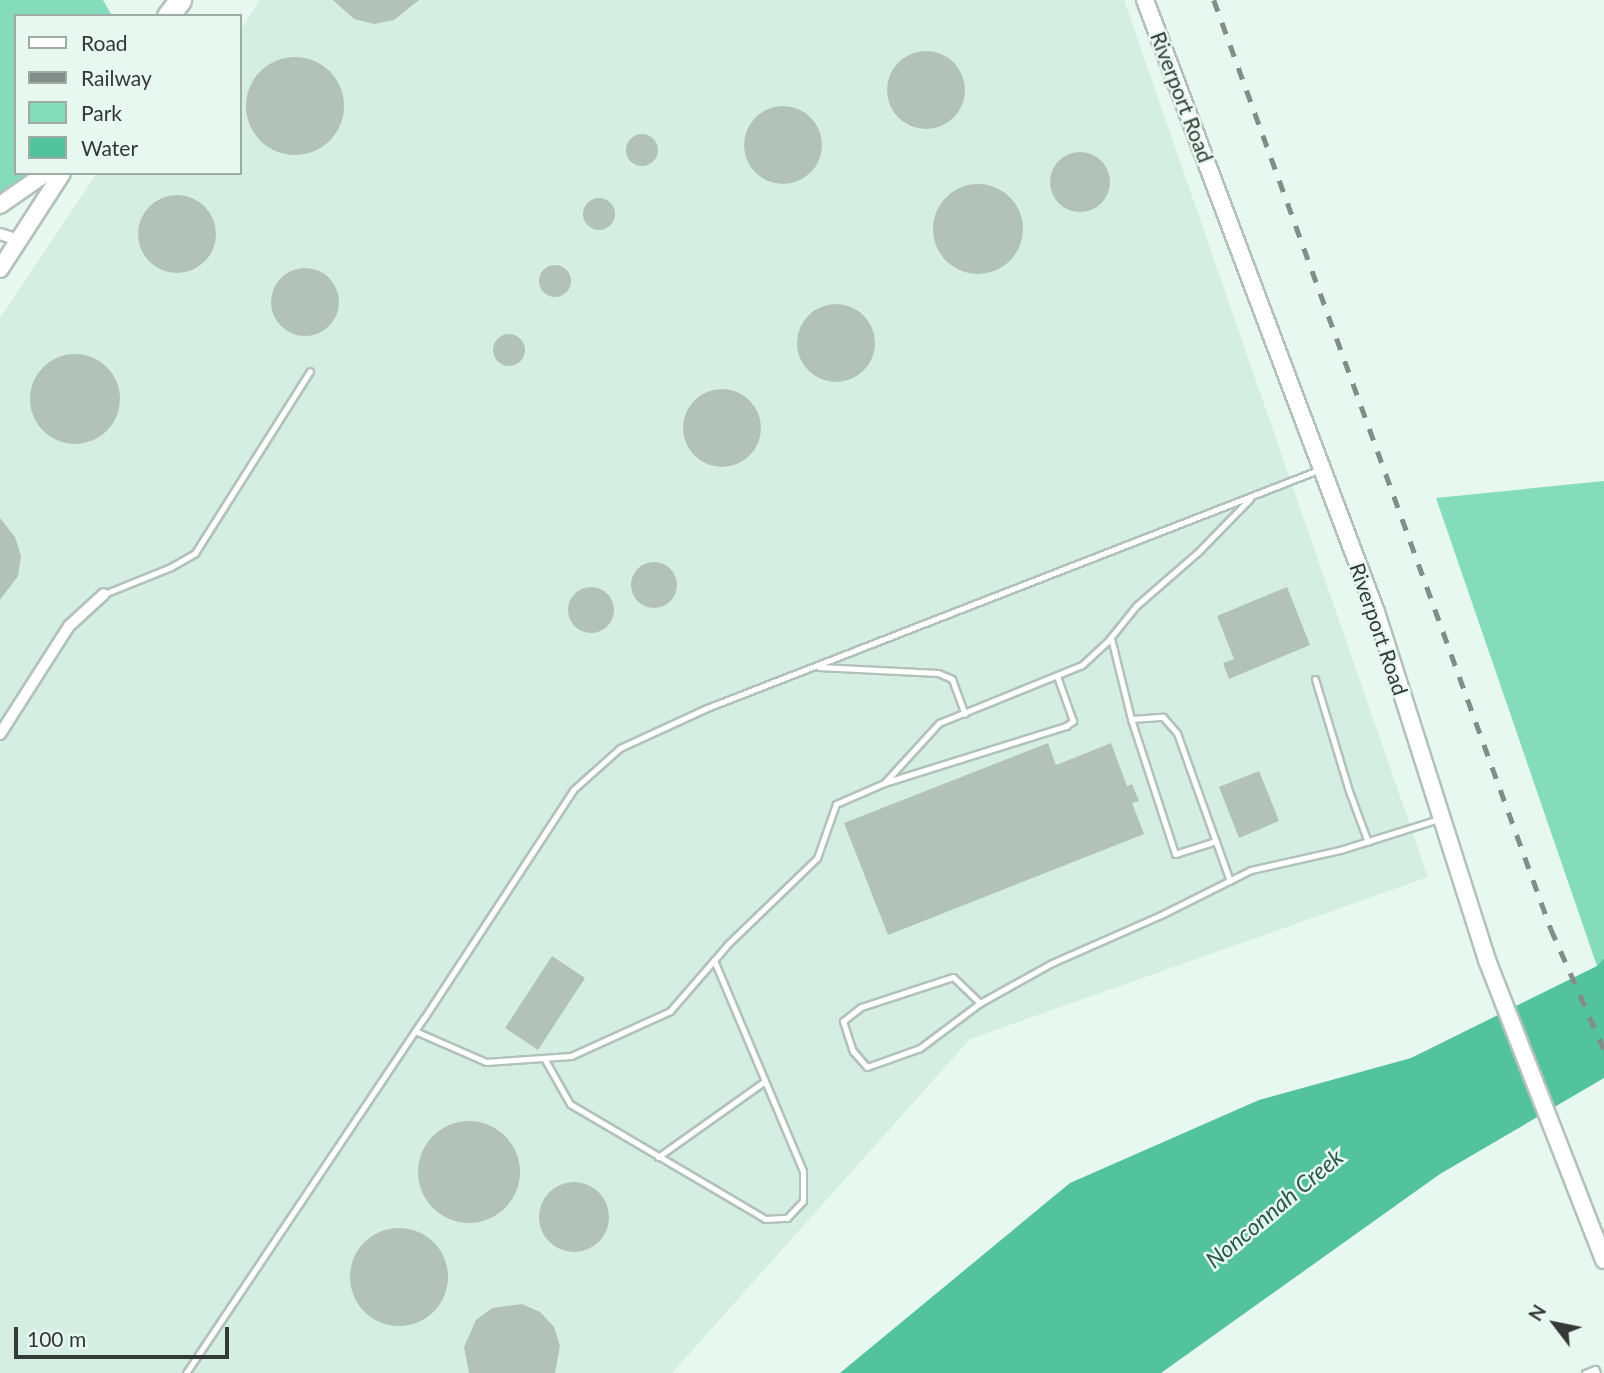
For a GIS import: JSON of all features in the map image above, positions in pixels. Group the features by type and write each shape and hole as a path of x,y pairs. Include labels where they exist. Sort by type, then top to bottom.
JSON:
{"highway":[{"path":"168,14 180,0"}],"main road":[{"name":"Riverport Road","path":"1145,0 1376,612 1487,960 1604,1260"},
{"path":"0,205 43,175"},
{"path":"0,269 61,175"}],"street":[{"path":"0,234 18,240"},
{"path":"0,734 69,626 104,594"}],"lane":[{"path":"104,594 172,567 195,553 310,371"},
{"path":"186,1373 415,1031 572,790 620,748 707,708 1321,469"},
{"path":"884,783 939,723 1082,665 1111,638 1136,606 1199,551 1253,496"},
{"path":"1111,638 1131,719 1175,855 1216,841"},
{"path":"816,667 937,673 951,679 965,714"},
{"path":"415,1031 486,1062 571,1056 670,1011 714,960 817,858 836,804 884,783 1066,726 1073,721 1057,676"},
{"path":"1315,679 1349,791 1368,842"},
{"path":"1131,719 1163,717 1177,733 1230,881"},
{"path":"980,1003 953,977 861,1007 843,1021 853,1051 867,1067 920,1048 980,1003 1052,963 1161,915 1251,870 1368,842 1442,818"},
{"path":"544,1058 570,1104 765,1219 787,1218 803,1200 803,1171 714,960"},
{"path":"659,1157 765,1081"},
{"path":"1585,1373 1595,1369 1597,1373"}],"shaded area":[{"path":"260,0 1124,0 1428,877 970,1039 672,1373 0,1373 0,318 96,175 242,175 242,28"}],"green space":[{"path":"0,0 103,0 111,14 14,14 14,175 27,175 0,217"},
{"path":"1604,481 1604,958 1597,966 1436,498"}],"water":[{"name":"Nonconnah Creek","path":"1604,958 1604,1078 1440,1174 1161,1373 840,1373 1070,1183 1259,1100 1411,1058 1597,966"}],"building":[{"path":"333,0 419,0 394,20 374,24 354,19"},
{"path":"926,51 941,54 953,63 962,75 965,90 962,105 953,117 941,126 926,129 911,126 899,117 890,105 887,90 890,75 899,63 911,54"},
{"path":"295,57 314,61 330,71 340,87 344,106 340,125 330,141 314,151 295,155 276,151 260,141 250,125 246,106 250,87 260,71 276,61"},
{"path":"783,106 798,109 810,118 819,130 822,145 819,160 810,172 798,181 783,184 768,181 756,172 747,160 744,145 747,130 756,118 768,109"},
{"path":"642,134 653,139 658,150 653,161 642,166 631,161 626,150 631,139"},
{"path":"1074,152 1086,152 1105,165 1110,182 1108,194 1097,207 1086,212 1074,212 1055,199 1050,188 1050,176 1063,157"},
{"path":"978,184 995,188 1010,197 1019,212 1023,229 1019,246 1010,261 995,270 978,274 961,270 946,261 937,246 933,229 937,212 946,197 961,188"},
{"path":"169,195 185,195 199,201 210,212 216,226 216,242 210,256 199,267 185,273 169,273 155,267 144,256 138,242 138,226 144,212 155,201"},
{"path":"599,198 610,203 615,214 610,225 599,230 588,225 583,214 588,203"},
{"path":"555,265 566,270 571,281 566,292 555,297 544,292 539,281 544,270"},
{"path":"305,268 318,271 329,278 336,289 339,302 336,315 329,326 318,333 305,336 292,333 281,326 274,315 271,302 274,289 281,278 292,271"},
{"path":"836,304 851,307 863,316 872,328 875,343 872,358 863,370 851,379 836,382 821,379 809,370 800,358 797,343 800,328 809,316 821,307"},
{"path":"509,334 520,339 525,350 520,361 509,366 498,361 493,350 498,339"},
{"path":"75,354 92,358 107,367 116,382 120,399 116,416 107,431 92,440 75,444 58,440 43,431 34,416 30,399 34,382 43,367 58,358"},
{"path":"722,389 737,392 749,401 758,413 761,428 758,443 749,455 737,464 722,467 707,464 695,455 686,443 683,428 686,413 695,401 707,392"},
{"path":"0,518 15,537 21,556 18,576 0,600"},
{"path":"654,562 670,569 677,585 670,601 654,608 638,601 631,585 638,569"},
{"path":"591,587 607,594 614,610 607,626 591,633 575,626 568,610 575,594"},
{"path":"1287,587 1310,645 1229,679 1223,663 1234,659 1217,616"},
{"path":"1048,743 1056,765 1111,743 1127,786 1132,784 1139,801 1132,803 1144,834 888,935 844,823"},
{"path":"1259,771 1279,821 1239,838 1219,787"},
{"path":"552,956 585,978 538,1050 505,1028"},
{"path":"469,1121 489,1125 505,1136 516,1152 520,1172 516,1192 505,1208 489,1219 469,1223 449,1219 433,1208 422,1192 418,1172 422,1152 433,1136 449,1125"},
{"path":"581,1182 594,1188 603,1197 607,1203 607,1231 599,1242 588,1250 567,1252 549,1242 541,1231 539,1210 549,1192 560,1184"},
{"path":"399,1228 418,1232 434,1242 444,1258 448,1277 444,1296 434,1312 418,1322 399,1326 380,1322 364,1312 354,1296 350,1277 354,1258 364,1242 380,1232"},
{"path":"522,1304 540,1312 554,1327 560,1346 555,1373 469,1373 464,1347 476,1320 492,1308"}],"railway":[{"path":"1214,0 1551,929 1604,1049"}]}
